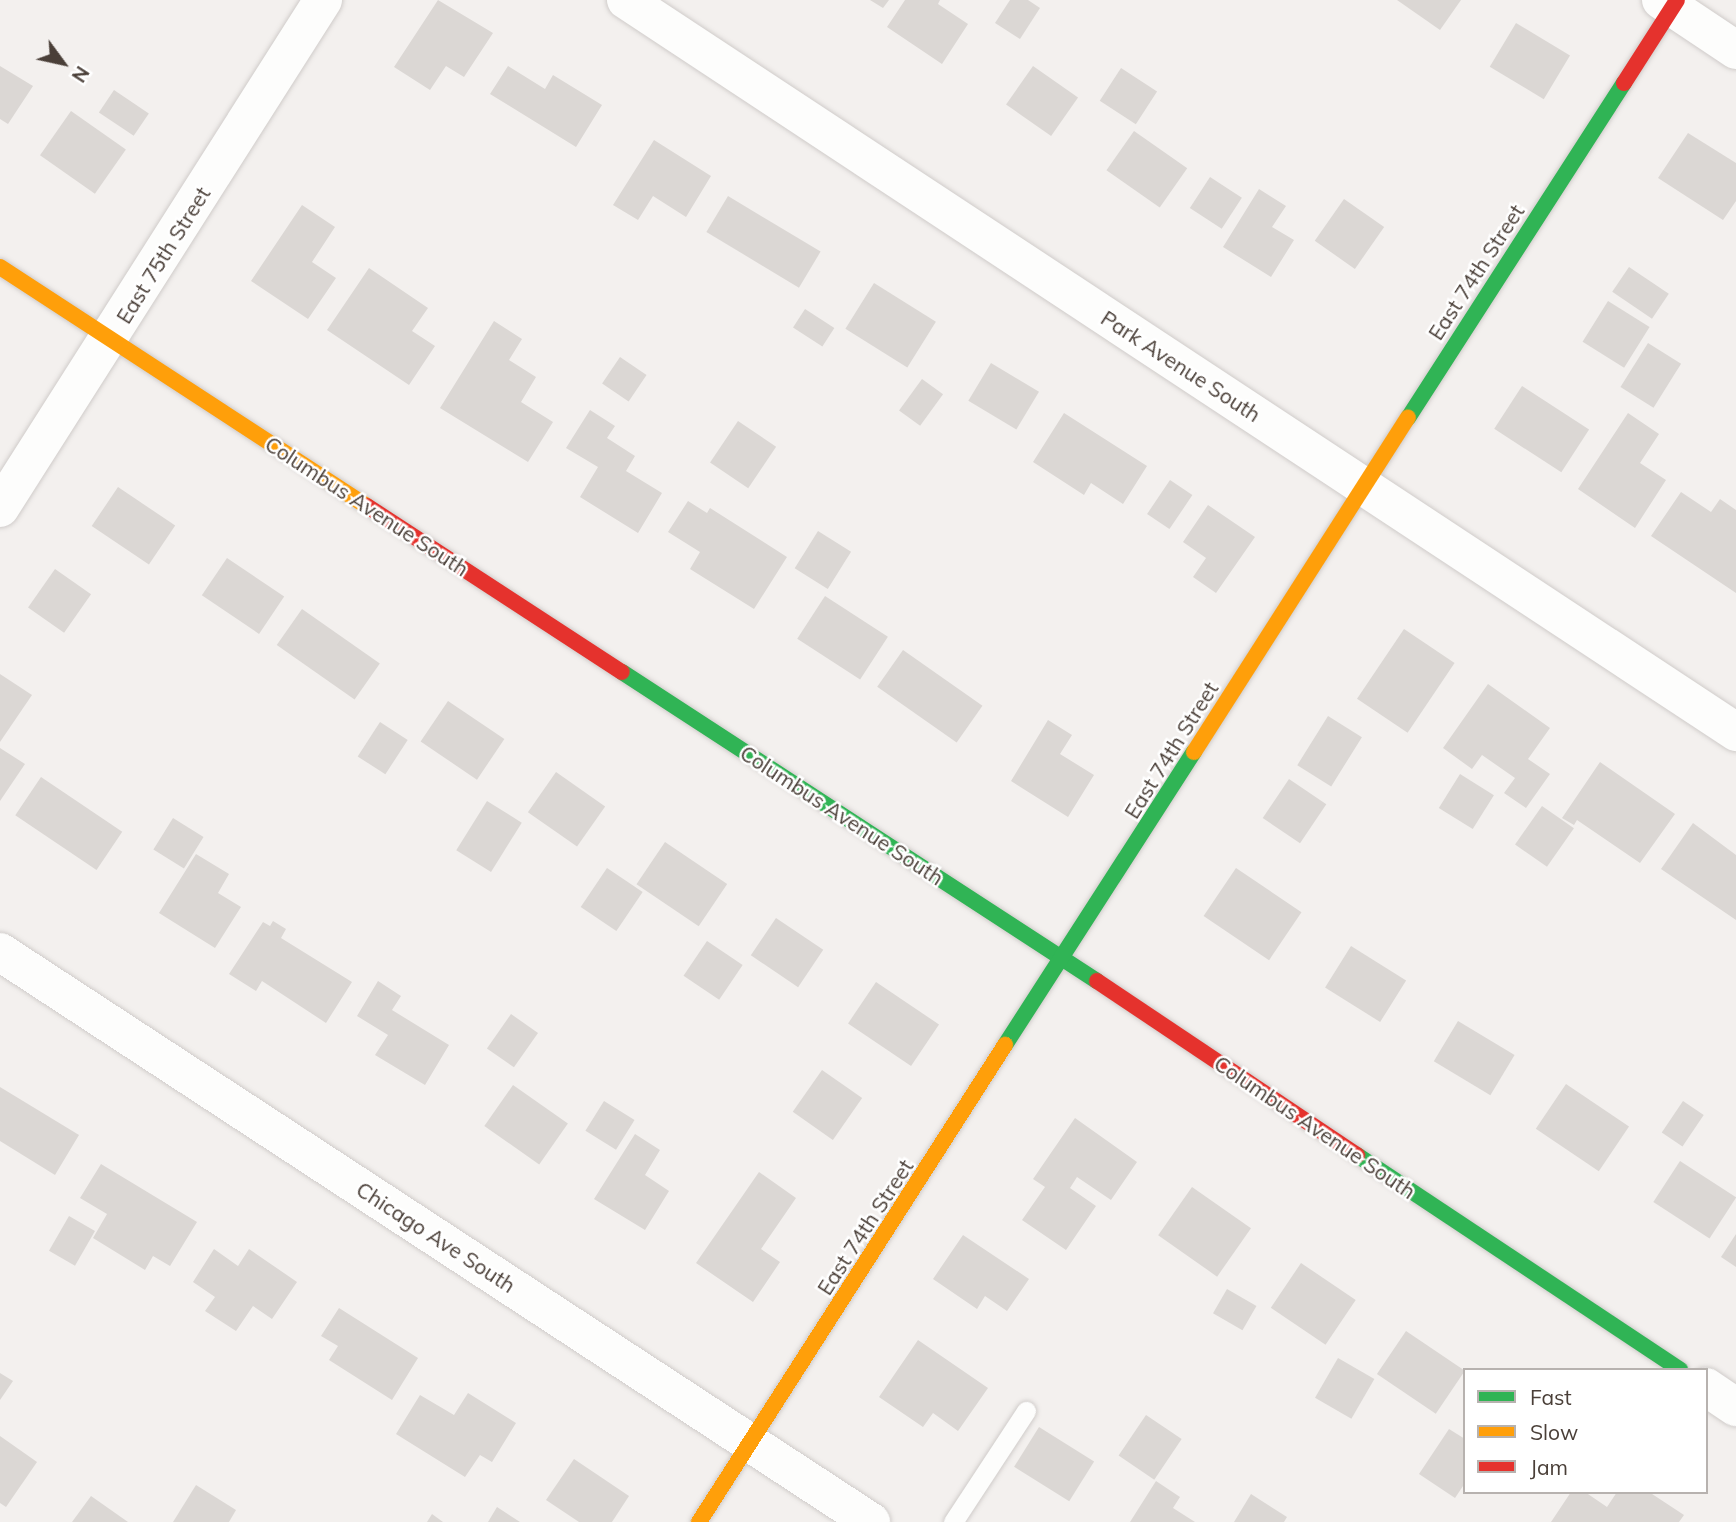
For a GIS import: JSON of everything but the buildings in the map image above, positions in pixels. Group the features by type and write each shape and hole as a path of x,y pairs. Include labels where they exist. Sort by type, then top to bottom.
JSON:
{"street":[{"name":"East 75th Street","path":"0,508 110,340 323,0"},
{"name":"Park Avenue South","path":"626,0 1736,732"},
{"name":"East 74th Street","path":"699,1522 1063,959 1670,3"},
{"path":"1670,3 1736,50"},
{"name":"Columbus Avenue South","path":"0,267 1063,959 1677,1368"},
{"name":"Chicago Ave South","path":"0,952 871,1522"},
{"path":"1708,1388 1736,1407"}],"lane":[{"path":"953,1522 1026,1411"}],"traffic: fast":[{"path":"1408,418 1624,83"},
{"path":"622,672 1097,981"},
{"path":"1005,1045 1194,752"},
{"path":"1357,1155 1677,1368"}],"traffic: slow":[{"path":"0,267 367,506"},
{"path":"1194,752 1408,418"},
{"path":"699,1522 1005,1045"}],"traffic: jam":[{"path":"1624,83 1677,0"},
{"path":"367,506 622,672"},
{"path":"1097,981 1357,1155"}]}
